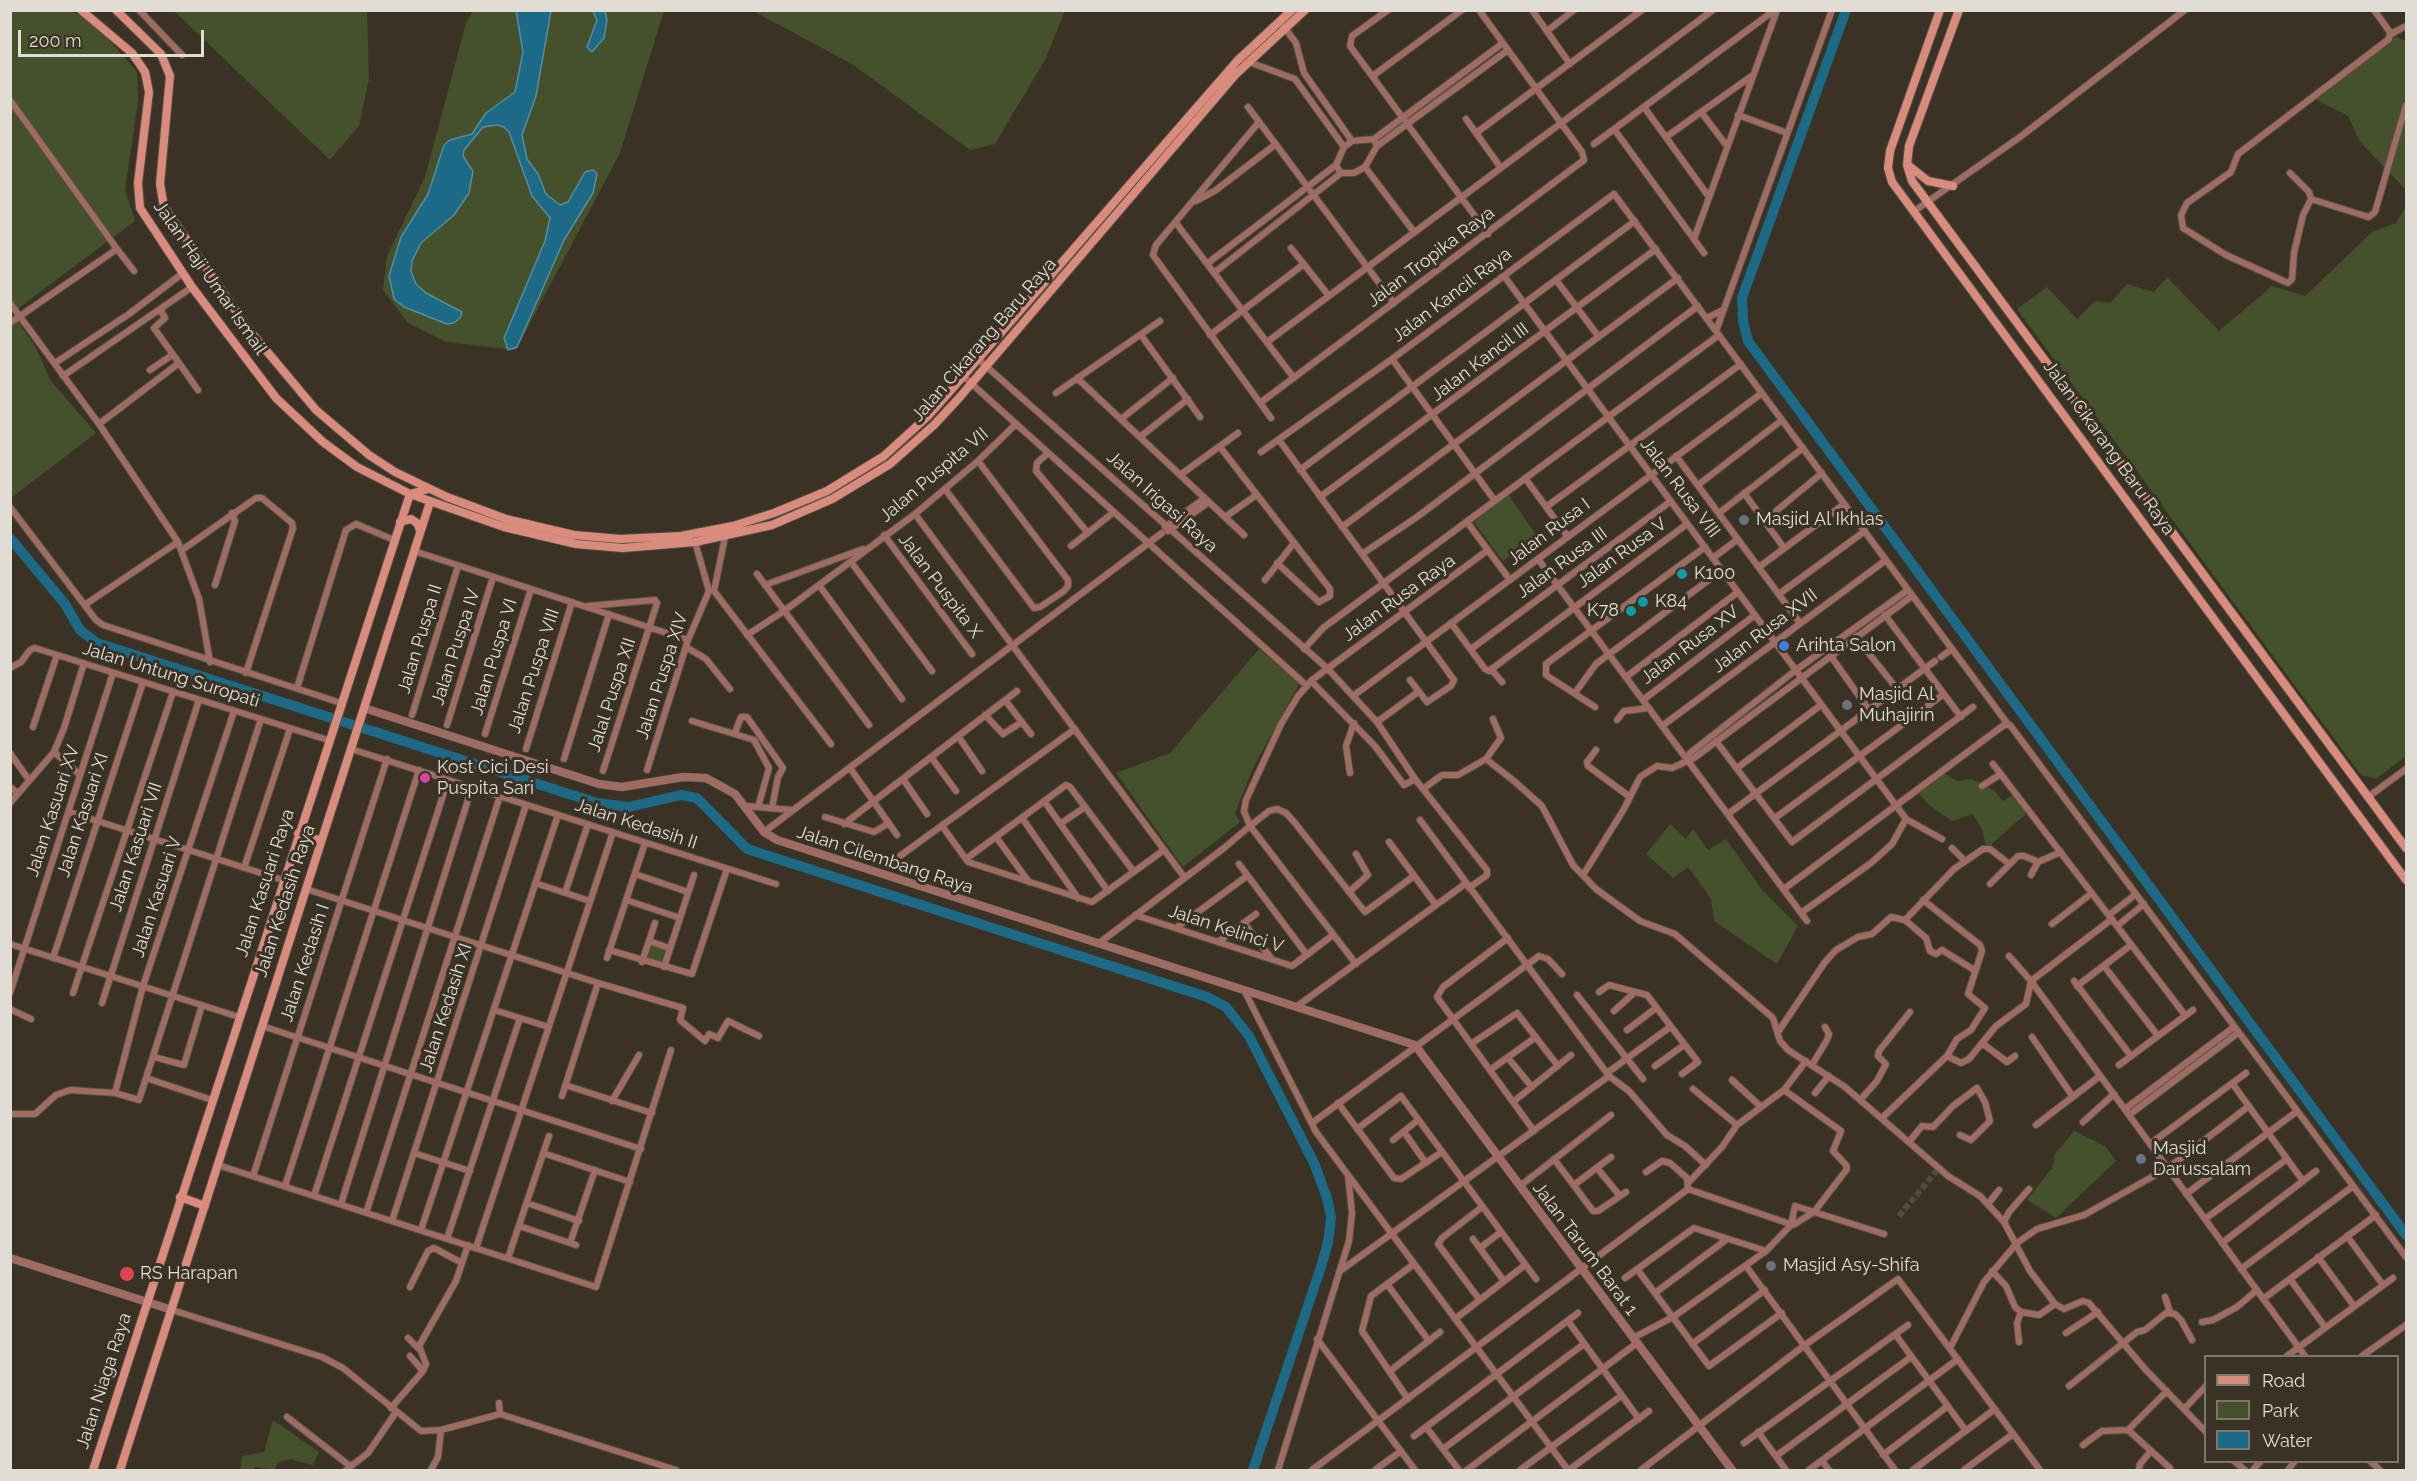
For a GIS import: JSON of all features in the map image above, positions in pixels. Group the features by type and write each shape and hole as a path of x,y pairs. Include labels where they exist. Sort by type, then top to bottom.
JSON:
{"main road":[{"name":"Jalan Haji Umar Ismail","path":"81,10 132,53 146,72 148,92 138,183 140,208 192,287 276,398 323,442 357,467 430,502"},
{"name":"Jalan Haji Umar Ismail","path":"116,10 161,54 170,76 160,184 160,195 170,217 249,330 316,410 369,455 431,491"},
{"name":"Jalan Cikarang Baru Raya","path":"1282,25 1292,10"},
{"name":"Jalan Cikarang Baru Raya","path":"431,491 506,519 574,535 620,539 681,536 733,526 774,513 827,491 884,456 928,416 1256,49 1282,25 1305,10"},
{"name":"Jalan Cikarang Baru Raya","path":"1940,10 1890,151 1888,168 1892,182 2406,880"},
{"path":"1953,186 1928,181 1907,165 1909,146 1959,10"},
{"name":"Jalan Cikarang Baru Raya","path":"430,502 504,527 576,544 623,548 725,537 772,525 832,499 890,464 934,425 1249,62 1256,49"},
{"name":"Jalan Cikarang Baru Raya","path":"1907,165 1912,181 2406,848"},
{"path":"952,389 959,398"},
{"path":"410,494 418,490 431,491"},
{"name":"Jalan Kasuari Raya","path":"146,1302 410,494"},
{"name":"Jalan Kedasih Raya","path":"172,1310 430,502"},
{"path":"400,522 407,519 414,520 420,530"},
{"path":"2226,636 2240,625"},
{"path":"298,833 321,841"},
{"path":"180,1197 205,1206"},
{"name":"Jalan Niaga Raya","path":"93,1470 146,1302"},
{"path":"120,1470 172,1310"}],"street":[{"path":"139,10 182,55"},
{"path":"1388,10 1350,41 1352,50 1374,75 1488,234"},
{"path":"1374,75 1462,10"},
{"path":"1479,10 1561,123"},
{"path":"1532,10 1570,64"},
{"path":"1547,31 1574,10"},
{"path":"1476,133 1642,10"},
{"path":"1267,342 1713,10"},
{"path":"1304,648 1323,628 1718,333 1723,310 1832,10"},
{"path":"1913,212 1953,186 2185,10"},
{"path":"2374,10 2391,34"},
{"path":"1594,144 1774,12 1776,17 1738,114 1694,239"},
{"path":"1282,25 1296,43 1304,73 1352,141"},
{"path":"2290,173 2309,192 2311,199 2303,215 2292,279 2288,283 2226,255 2191,235 2180,221 2187,203 2234,170 2238,154 2389,39 2391,34 2406,26"},
{"path":"1208,263 1336,165 1344,147 1352,141 1374,139 1503,43"},
{"path":"1215,272 1341,173 1354,173 1365,167 1377,146 1508,50"},
{"path":"1249,62 1295,79 1344,147"},
{"path":"1295,79 1304,73"},
{"path":"1666,137 1753,75"},
{"path":"10,100 134,271"},
{"path":"2311,199 2365,216 2373,215 2406,105"},
{"path":"1248,107 1394,303"},
{"path":"1644,107 1709,197"},
{"path":"1701,112 1727,146"},
{"path":"1738,114 1787,133"},
{"path":"1466,119 1501,168"},
{"path":"1259,122 1156,245 1153,255 1271,418"},
{"name":"Jalan Tropika Raya","path":"1260,403 1584,160 1582,152 1561,123"},
{"path":"1614,129 1704,253"},
{"path":"1374,139 1377,146"},
{"path":"1193,202 1216,190 1276,144"},
{"path":"1336,165 1341,173"},
{"path":"1365,167 1414,232"},
{"name":"Jalan Kancil Raya","path":"1261,452 1392,359 1613,194 1635,221"},
{"path":"1300,470 1635,221 2406,1257"},
{"path":"1176,223 1294,378"},
{"path":"1291,248 1329,296"},
{"path":"10,323 21,318 117,249"},
{"name":"Jalan Kancil III","path":"1320,497 1656,249"},
{"path":"1210,335 1304,264"},
{"path":"55,363 129,314 183,273"},
{"name":"Jalan Rusa VIII","path":"1504,276 1906,819"},
{"path":"1342,527 1678,278"},
{"path":"1556,280 1599,337"},
{"path":"63,376 192,287"},
{"path":"10,303 99,424 178,542 199,599 210,662"},
{"path":"1362,554 1698,306"},
{"path":"160,309 165,318 154,328 198,390"},
{"path":"1707,318 1723,310"},
{"path":"1056,393 1160,321"},
{"path":"1141,335 1200,417"},
{"path":"150,370 172,355"},
{"name":"Jalan Irigasi Raya","path":"978,358 1327,668 1353,696 1377,722 1415,779 1487,870 1480,880 1467,886"},
{"path":"1392,359 1495,501"},
{"path":"99,424 179,363"},
{"path":"1546,507 1741,364"},
{"path":"963,376 1149,543 1310,682 1354,723 1404,784 1415,779"},
{"path":"1077,378 1244,535"},
{"path":"1121,419 1173,378"},
{"name":"Jalan Rusa I","path":"1353,696 1762,393"},
{"path":"1140,437 1188,399"},
{"path":"1698,485 1782,420"},
{"name":"Jalan Puspita VII","path":"747,634 784,611 915,514 978,461 1016,424"},
{"path":"1180,475 1238,433"},
{"path":"1279,440 1454,681 1428,702 1410,680"},
{"path":"1220,447 1255,496 1330,590 1330,596 1319,602 1277,563"},
{"path":"1719,513 1803,448"},
{"path":"1048,453 1037,463 1036,471 1088,533"},
{"path":"1676,456 1800,623"},
{"path":"945,489 1037,609 1064,591 1068,580 978,461"},
{"path":"1764,520 1822,473"},
{"path":"1525,478 1568,537"},
{"path":"1744,493 1784,548"},
{"path":"1225,517 1255,496"},
{"path":"182,550 256,498 262,498 293,526 246,673"},
{"path":"363,711 599,784 622,787 683,777 706,778 724,785 746,806 764,832 1207,500"},
{"name":"Jalan Rusa III","path":"1471,649 1671,501"},
{"path":"1759,567 1844,504"},
{"path":"10,507 96,620 110,628 210,662 297,688 340,705"},
{"path":"1071,546 1114,512"},
{"path":"215,585 235,521 232,513"},
{"path":"915,514 1185,878"},
{"path":"1467,522 1510,580"},
{"path":"297,688 346,530 356,524 394,540"},
{"name":"Jalan Rusa V","path":"1491,669 1687,524"},
{"path":"1779,594 1864,531"},
{"name":"Jalan Puspita X","path":"884,536 972,654"},
{"name":"Jalan Puspa XIV","path":"647,770 688,640 712,591 725,537"},
{"path":"1713,558 1738,539"},
{"path":"86,604 178,542"},
{"path":"695,542 712,591 831,744"},
{"path":"1265,580 1294,543"},
{"path":"1594,707 1546,675 1545,667 1705,547"},
{"name":"Jalan Puspita VII","path":"765,585 868,548"},
{"name":"Jalan Rusa Raya","path":"1250,826 1244,811 1246,800 1281,724 1310,682 1488,550"},
{"path":"414,551 457,569 493,577 688,640"},
{"path":"1538,560 1807,921"},
{"name":"Jalan Rusa XVII","path":"1662,726 1886,560"},
{"path":"851,562 932,671"},
{"name":"Jalan Puspa II","path":"412,715 457,569"},
{"path":"1575,693 1593,667 1608,654 1722,570"},
{"path":"757,574 869,725"},
{"name":"Jalan Puspa IV","path":"447,725 493,577"},
{"path":"819,585 902,699"},
{"name":"Jalan Puspa VI","path":"485,735 531,589"},
{"path":"1626,677 1738,592"},
{"path":"1583,875 1640,777 1657,766 1672,768 1687,759 1694,758 1798,674 1830,655 1885,615 1910,593"},
{"path":"1687,759 1690,753 1910,593"},
{"name":"Jalal Puspa XII","path":"584,606 655,600 657,606 603,771"},
{"name":"Jalan Puspa VIII","path":"525,749 572,602"},
{"path":"564,759 609,614"},
{"name":"Jalan Rusa XV","path":"1643,700 1755,615"},
{"path":"1885,615 1961,717"},
{"path":"1451,623 1485,669 1491,669 1502,682"},
{"path":"1856,636 1898,689"},
{"path":"686,647 706,659 730,689"},
{"name":"Jalan Untung Suropati","path":"10,668 21,662 35,648 290,729 329,738"},
{"path":"1728,813 1952,649"},
{"path":"33,727 57,655"},
{"path":"1830,655 1869,710"},
{"path":"10,803 54,752 84,663"},
{"name":"Jalan Kasuari XV","path":"10,993 113,673"},
{"name":"Jalan Kasuari XI","path":"53,958 143,682"},
{"path":"844,824 1017,691"},
{"path":"73,993 173,692"},
{"path":"1377,722 1418,692"},
{"path":"1775,818 1944,694"},
{"name":"Jalan Kasuari VII","path":"102,1003 199,700"},
{"path":"1005,700 1031,734"},
{"path":"1737,768 1821,705"},
{"path":"1716,741 1793,842 1973,707"},
{"path":"1617,720 1624,711 1649,708"},
{"name":"Jalan Kasuari V","path":"115,1094 143,986 234,711"},
{"path":"985,716 1004,734 1022,722"},
{"path":"735,733 739,719 747,717 783,768 778,777 772,808"},
{"path":"10,1114 35,1114 63,1092 81,1090 115,1094 139,1100 261,719"},
{"path":"1423,789 1442,775 1458,775 1486,759 1501,738 1493,719"},
{"path":"692,721 754,740 767,760 769,774 758,807"},
{"path":"1350,773 1346,746 1354,723"},
{"path":"1784,889 2007,723"},
{"path":"244,868 290,729"},
{"path":"893,861 1075,729"},
{"path":"958,736 982,771"},
{"name":"Jalan Kedasih II","path":"351,746 472,788 776,884"},
{"path":"1596,750 1587,762 1588,766 1630,797"},
{"path":"54,752 81,775"},
{"path":"10,753 29,780"},
{"path":"931,757 956,791"},
{"name":"Jalan Kedasih I","path":"253,1176 387,759"},
{"path":"1486,759 1542,806 1573,865 1612,903 1632,916 1675,934 1773,1018 1783,1046 1861,1099 1948,1176 1988,1204 2004,1222 2030,1271 2055,1304 2064,1309 2083,1301 2090,1303 2167,1391 2204,1427"},
{"path":"1993,764 2185,1016"},
{"path":"850,768 897,835"},
{"path":"2368,797 2406,769"},
{"path":"285,1186 372,910 419,770"},
{"path":"769,774 778,777"},
{"path":"1982,786 2001,774"},
{"path":"903,779 927,814"},
{"path":"314,1196 448,780"},
{"path":"966,859 1066,785 1134,872"},
{"path":"10,787 18,793"},
{"path":"341,1204 472,788"},
{"path":"366,1213 500,796"},
{"path":"1044,801 1108,891"},
{"name":"Jalan Kedasih XI","path":"392,1221 526,805"},
{"path":"746,806 792,810"},
{"path":"1060,824 1085,807"},
{"path":"1098,944 1269,811 1277,809 1286,813 1365,912 1414,876"},
{"path":"69,812 283,880"},
{"path":"421,1230 558,815"},
{"path":"825,817 874,832 888,823"},
{"path":"1022,818 1079,899"},
{"path":"1801,913 1872,863 1892,844 1906,819 1942,839"},
{"path":"1420,820 1608,1074 1629,1091 1667,1135 1685,1146 1702,1169"},
{"path":"565,893 588,824"},
{"path":"942,826 968,862 1079,899 1095,902 1164,850"},
{"path":"1250,826 1356,964"},
{"path":"476,1248 613,832"},
{"name":"Jalan Cilembang Raya","path":"764,832 770,837 800,848 1415,1045"},
{"path":"996,837 1029,882"},
{"path":"1389,842 1436,905"},
{"path":"606,958 645,843"},
{"path":"1952,848 1964,860"},
{"path":"1905,920 1964,860 1987,849 2008,863"},
{"path":"2031,875 2038,862 2061,852"},
{"path":"1349,892 1368,875 1356,854"},
{"path":"1990,884 2008,863 2020,855 2038,862"},
{"path":"1239,864 1307,955"},
{"path":"609,950 642,962 692,974 727,868"},
{"path":"635,874 688,892"},
{"path":"664,967 694,875"},
{"path":"1176,928 1247,876"},
{"path":"535,883 590,901"},
{"path":"1296,1007 1436,905 1467,886"},
{"path":"306,889 566,973 683,1008 680,1020 705,1041 709,1034 718,1038 728,1021 759,1036"},
{"path":"2052,924 2091,893"},
{"path":"1947,1056 1964,1063 1996,1026 2026,1004 2031,981 2136,894"},
{"path":"626,900 680,918"},
{"path":"1923,900 1980,945 1982,951 1968,994 1985,1008"},
{"path":"2117,926 2144,904"},
{"path":"1218,942 1256,914"},
{"name":"Jalan Kelinci V","path":"1135,915 1292,966 1333,935"},
{"path":"1778,1032 1825,962 1836,950 1858,937 1872,934 1891,917 1905,920 1926,938 1930,951 1936,954 1942,950 1974,970"},
{"path":"1244,922 1271,959"},
{"path":"642,962 655,923"},
{"path":"1508,938 1438,992 1438,1000 1534,1131"},
{"path":"649,941 669,948"},
{"path":"10,944 238,1017"},
{"path":"2131,945 2076,984 2131,1056"},
{"path":"1312,1123 1415,1045 1542,956 1562,974"},
{"path":"2009,956 2031,981 2304,1355"},
{"path":"2104,966 2158,1036"},
{"path":"562,1096 598,983"},
{"path":"1599,992 1609,985 1647,995 1698,1062 1682,1074"},
{"path":"1244,990 1312,1123 1347,1175 1568,1470 1650,1411"},
{"path":"1614,1011 1635,992"},
{"path":"1577,995 1643,1079"},
{"path":"1882,1118 1947,1056 1957,1039 1971,1030 1991,1002"},
{"path":"154,1057 184,1065 202,1005"},
{"path":"1627,1030 1656,1008"},
{"path":"10,1009 31,1019"},
{"path":"494,1010 549,1027"},
{"path":"2119,1065 2193,1010"},
{"path":"1861,1099 1877,1081 1886,1064 1878,1056 1879,1051 1910,1012"},
{"path":"1471,1044 1514,1013 1519,1013 1558,1066"},
{"path":"447,1239 520,1018"},
{"path":"262,1026 641,1149"},
{"path":"1340,1272 1534,1131 1626,1058 1670,1027"},
{"path":"1312,1470 1477,1349 1689,1185 1722,1147 1737,1125 1784,1090 1809,1063 1827,1040 1829,1034 1825,1027"},
{"path":"2127,1112 2234,1027"},
{"path":"2127,1112 2238,1033"},
{"path":"1490,1070 1536,1037"},
{"path":"2032,1037 2073,1097"},
{"path":"1983,1043 2005,1062 2016,1056"},
{"name":"Jalan Tarum Barat 1","path":"1415,1045 1732,1470"},
{"path":"1655,1066 1684,1045"},
{"path":"218,1165 596,1287 671,1050"},
{"path":"612,1101 639,1055"},
{"path":"1513,1102 1571,1055"},
{"path":"1508,1058 1532,1087"},
{"path":"2150,1144 2246,1073"},
{"path":"1815,1093 1829,1076"},
{"path":"2036,1125 2100,1076"},
{"path":"146,1078 212,1100"},
{"path":"1732,1080 1760,1106"},
{"path":"2232,1083 2303,1181"},
{"path":"565,1085 652,1113"},
{"path":"1908,1142 1922,1126 1933,1127 1953,1106 1977,1088 1985,1102 1990,1121 1971,1140 1960,1135"},
{"path":"1693,1089 1737,1125"},
{"path":"1467,1470 1602,1369 1635,1341 1766,1251 1791,1225 1809,1216 1847,1169 1833,1151 1841,1131 1784,1090"},
{"path":"2083,1122 2114,1094"},
{"path":"1357,1128 1400,1096 1536,1279"},
{"path":"1338,1103 1394,1179 1401,1179 1442,1152"},
{"path":"1950,1348 1992,1271 2017,1243 2037,1229 2084,1215 2168,1168 2249,1106"},
{"path":"2186,1194 2296,1112"},
{"path":"1520,1186 1611,1115"},
{"path":"1393,1140 1418,1120"},
{"path":"1404,1132 1426,1163"},
{"path":"508,1258 549,1136"},
{"path":"414,1153 470,1171"},
{"path":"543,1153 630,1182"},
{"path":"1574,1185 1611,1157"},
{"path":"1554,1159 1595,1212 1623,1194 1597,1168"},
{"path":"2205,1219 2287,1159"},
{"path":"1646,1172 1666,1161 1677,1166 1689,1185 1791,1225"},
{"path":"519,1226 573,1244 595,1170"},
{"path":"2222,1243 2316,1171"},
{"path":"1278,1470 1317,1339 1340,1272 1351,1226 1347,1175"},
{"path":"2241,1269 2352,1186"},
{"path":"1988,1204 1999,1190"},
{"path":"2004,1222 2009,1212 2029,1190"},
{"path":"527,1203 579,1221"},
{"path":"1791,1225 1794,1207 1798,1206 1809,1216 1884,1234"},
{"path":"1479,1299 1438,1244 1442,1238 1482,1207"},
{"path":"2263,1299 2376,1215"},
{"path":"1625,1278 1694,1228 1766,1251"},
{"path":"1480,1248 1501,1232"},
{"path":"2347,1236 2383,1285"},
{"path":"1473,1239 1504,1281"},
{"path":"1655,1293 1727,1239"},
{"path":"418,1348 456,1281 468,1245"},
{"path":"410,1287 428,1251 434,1248 462,1263"},
{"path":"2318,1257 2354,1306"},
{"path":"10,1258 322,1357 343,1368 421,1431 441,1430 500,1414 676,1470"},
{"path":"1408,1399 1362,1331 1368,1300 1414,1264"},
{"path":"1455,1319 1525,1265"},
{"path":"1746,1266 1895,1470"},
{"path":"1637,1269 1711,1366 1782,1313"},
{"path":"1992,1271 2006,1286 2015,1306 2021,1312 2039,1315 2055,1304"},
{"path":"2288,1355 2393,1278"},
{"path":"2290,1279 2325,1328"},
{"path":"1641,1470 1700,1428 1805,1345 1898,1280 2040,1470"},
{"path":"1387,1284 1429,1341"},
{"path":"1692,1344 1765,1290"},
{"path":"2202,1322 2211,1322 2237,1307 2257,1290"},
{"path":"2165,1297 2170,1312 2181,1320 2192,1340"},
{"path":"1414,1436 1578,1312"},
{"path":"2019,1342 2017,1323 2021,1312"},
{"path":"2066,1333 2098,1312"},
{"path":"2069,1386 2139,1331 2145,1330 2170,1312"},
{"path":"1568,1321 1639,1419"},
{"path":"1744,1443 1908,1325"},
{"path":"2363,1355 2406,1325"},
{"path":"1390,1371 1440,1332"},
{"path":"1895,1334 1966,1431"},
{"path":"287,1418 348,1468 368,1452 394,1410 423,1371 426,1364 418,1348 408,1338"},
{"path":"1317,1339 1415,1470"},
{"path":"1443,1449 1584,1344"},
{"path":"410,1356 423,1371"},
{"path":"1776,1456 1911,1357"},
{"path":"1809,1470 1958,1359"},
{"path":"2184,1409 2204,1388"},
{"path":"2083,1445 2102,1431 2128,1430 2167,1391"},
{"path":"1520,1470 1621,1396"},
{"path":"499,1403 500,1414"},
{"path":"1884,1455 1948,1406"},
{"path":"1913,1470 1995,1409"},
{"path":"1426,1427 1459,1470"},
{"path":"437,1470 441,1430"},
{"path":"2128,1430 2170,1468"},
{"path":"1758,1432 1786,1470"},
{"path":"1964,1470 2013,1434"},
{"path":"1375,1470 1401,1451"},
{"path":"2139,1470 2140,1464 2151,1451"},
{"path":"431,1470 438,1457"},
{"path":"1822,1461 1829,1470"}],"green space":[{"path":"11,11 70,11 92,20 137,72 138,102 125,190 135,221 12,313 35,346 51,381 96,433 11,498"},
{"path":"174,11 367,11 369,79 359,126 330,160"},
{"path":"473,11 664,11 620,153 516,350 446,342 408,323 383,290 387,256 425,177 466,23"},
{"path":"753,11 1065,11 1045,60 995,144 970,150 852,64"},
{"path":"2395,36 2406,41 2406,190 2360,142 2348,116 2311,97"},
{"path":"2406,206 2406,756 2376,779 2361,775 2017,309 2047,287 2077,319 2095,301 2110,303 2127,284 2154,292 2167,277 2219,331 2272,286 2305,296 2372,232 2396,223"},
{"path":"1508,494 1537,536 1503,561 1474,522"},
{"path":"1259,649 1299,684 1253,768 1235,813 1240,822 1183,867 1116,773 1170,753"},
{"path":"1944,773 1957,781 1971,779 1994,790 2003,801 2012,795 2027,813 1986,849 1983,831 1973,814 1952,821 1928,804 1917,792"},
{"path":"1670,824 1686,839 1693,829 1708,850 1726,839 1763,891 1798,926 1777,964 1714,921 1711,899 1688,867 1673,878 1646,854"},
{"path":"650,943 668,948 661,967 643,961"},
{"path":"2074,1131 2105,1146 2116,1161 2056,1218 2027,1200 2052,1168 2055,1154"},
{"path":"273,1420 319,1452 313,1465 290,1459 278,1463 274,1470 255,1467 254,1470 240,1470 242,1456 264,1452"}],"water":[{"path":"516,11 551,11 536,96 522,135 527,159 538,174 546,194 560,205 568,202 585,172 593,170 597,174 593,193 564,240 517,347 508,350 504,338 545,241 550,218 532,196 509,132 504,127 497,125 483,127 464,150 463,156 473,171 469,193 454,215 421,243 412,261 411,271 416,284 426,293 462,312 460,318 454,323 447,324 404,307 394,299 389,276 401,237 428,194 444,145 450,140 472,134 486,113 515,92 523,52"},
{"path":"593,11 605,11 607,20 604,38 592,52 587,47 597,20"}],"waterway":[{"path":"1846,10 1742,298 1743,321 1748,341 2406,1235"},
{"path":"10,538 65,604 80,630 97,643 597,803 629,807 681,795 697,798 747,849 1207,997 1226,1007 1249,1036 1314,1163 1327,1198 1331,1217 1328,1243 1321,1267 1253,1470"}],"tunnel":[{"path":"1899,1216 1939,1168"}],"place":[{"name":"Masjid Al Ikhlas","path":"1744,520"},
{"name":"K100","path":"1682,574"},
{"name":"K84","path":"1643,602"},
{"name":"K78","path":"1631,611"},
{"name":"Arihta Salon","path":"1784,646"},
{"name":"Masjid Al Muhajirin","path":"1847,705"},
{"name":"Kost Cici Desi Puspita Sari","path":"425,778"},
{"name":"Masjid Darussalam","path":"2141,1159"},
{"name":"Masjid Asy-Shifa","path":"1771,1266"},
{"name":"RS Harapan","path":"127,1274"}]}
